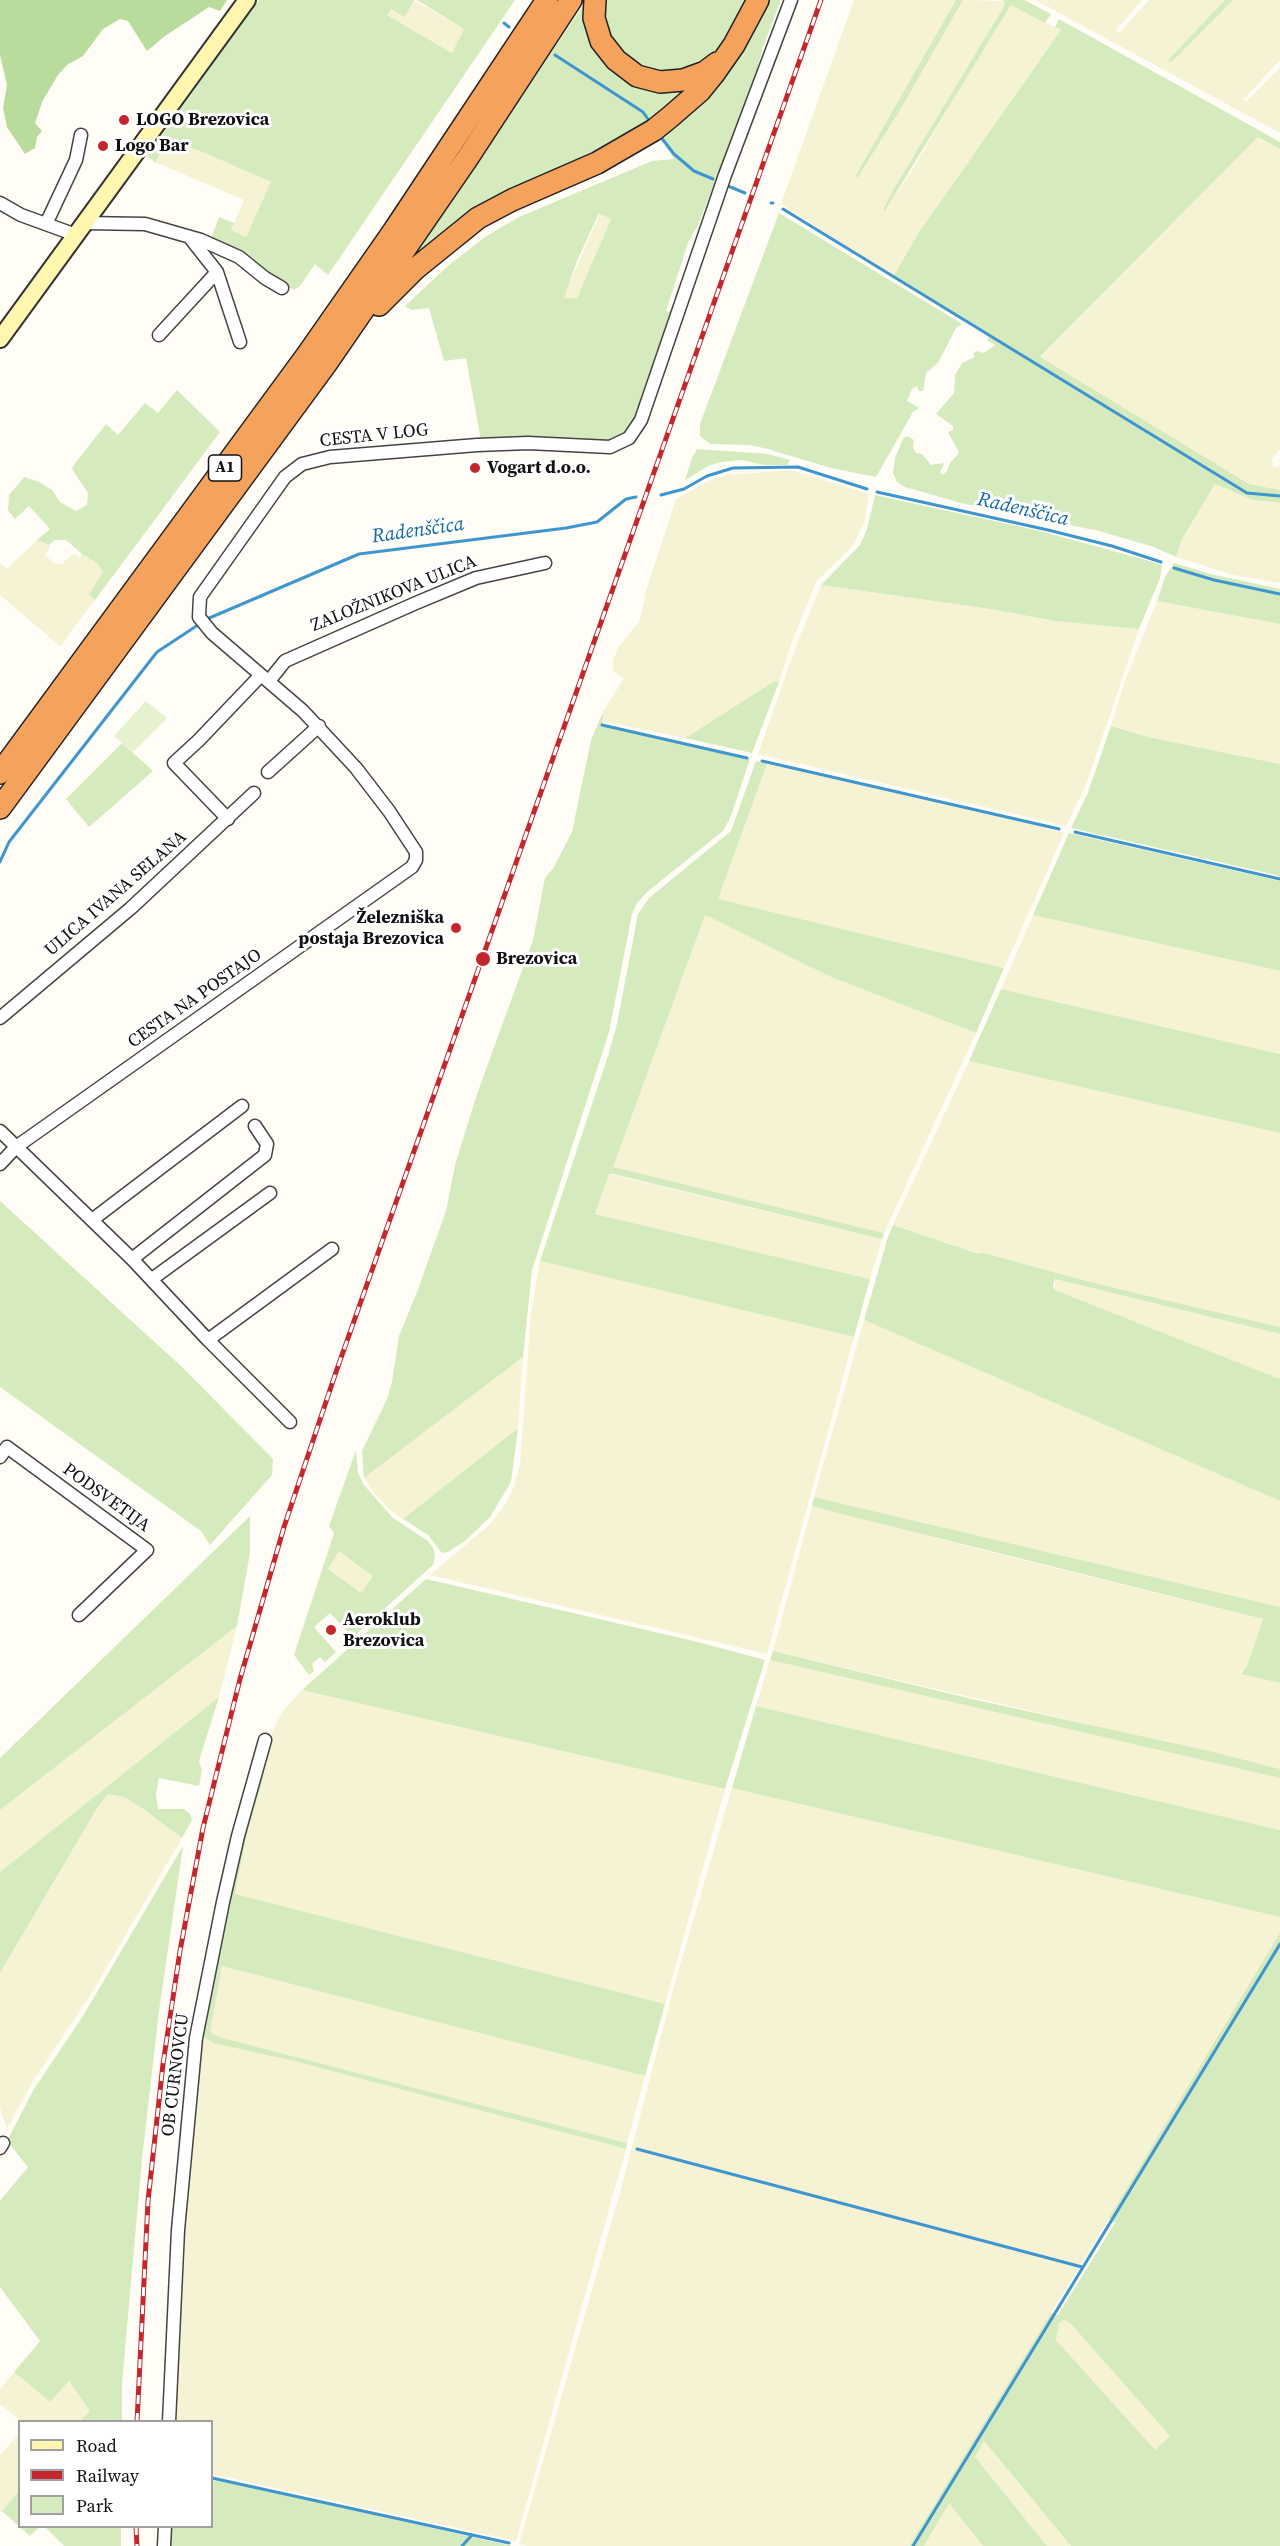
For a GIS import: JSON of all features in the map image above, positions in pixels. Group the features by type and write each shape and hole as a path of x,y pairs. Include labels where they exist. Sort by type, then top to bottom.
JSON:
{"highway":[{"name":"A1","path":"0,773 307,355 395,229 547,0"},
{"name":"A1","path":"0,808 326,364 467,159 572,0"},
{"path":"595,0 597,30 609,52 626,69 649,80 672,82 694,77 705,72 734,45"},
{"path":"326,364 341,354 397,286 432,253 478,218 512,200 597,163 654,130 700,91 734,45 758,0"}],"main road":[{"path":"0,339 248,0"}],"street":[{"name":"CESTA V LOG","path":"265,678 202,621 200,597 285,477 302,464 330,457 466,445 528,444 610,447 634,433 641,420 725,175 791,0"},
{"path":"46,224 72,171 81,135"},
{"path":"0,203 21,215 46,224 80,230 145,224 164,228 190,239 208,243 239,257 265,278 282,288"},
{"path":"190,239 217,272 240,342"},
{"path":"159,335 217,272"},
{"name":"ZALOŽNIKOVA ULICA","path":"228,819 174,763 285,661 476,578 545,562"},
{"path":"265,678 319,726 268,772"},
{"name":"CESTA NA POSTAJO","path":"0,1164 16,1147 412,867 416,860 416,852 389,811 319,726"},
{"name":"ULICA IVANA SELANA","path":"0,1018 131,908 254,793"},
{"path":"92,1220 242,1106"},
{"path":"132,1259 265,1155 267,1144 255,1126"},
{"path":"0,1131 152,1279 208,1340 290,1422"},
{"path":"152,1279 270,1192"},
{"path":"208,1340 332,1249"},
{"name":"PODSVETIJA","path":"0,1457 7,1447 147,1550 79,1615"},
{"name":"OB CURNOVCU","path":"169,2420 178,2230 196,2038 225,1891 265,1740"},
{"path":"164,2546 165,2528"}],"shaded area":[{"path":"414,0 464,29 452,53 387,15 391,8 405,16"},
{"path":"854,0 956,0 856,177 899,112 963,0 1005,1 1003,8 896,185 885,211 1011,5 1061,30 919,232 893,277 781,204"},
{"path":"1035,0 1053,0 1054,2 1056,0 1142,0 1116,30 1119,33 1149,0 1225,0 1169,59 1180,54 1233,0 1280,0 1280,60 1243,100 1247,101 1280,68 1280,133"},
{"path":"1258,137 1280,149 1280,449 1271,460 1274,468 1280,465 1280,490 1249,484 1040,358"},
{"path":"176,144 205,153 272,182 246,237 231,230 244,200 155,162 164,149 170,152"},
{"path":"600,213 611,219 577,298 563,298"},
{"path":"791,470 869,494 865,520 854,544 816,582 779,682 775,681 685,738 603,721 604,710 624,678 616,674 613,669 613,660 618,648 640,620 646,591 676,499 708,481 728,475"},
{"path":"1215,484 1253,500 1280,503 1280,583 1233,575 1176,557 1181,541"},
{"path":"37,540 49,545 45,555 55,564 62,564 75,554 80,557 82,554 97,563 103,572 90,594 95,600 61,647 0,595 0,563 7,569"},
{"path":"821,585 990,609 1055,621 1139,629 1086,785 1066,826 758,754 797,643"},
{"path":"1157,601 1280,624 1280,764 1148,737 1111,726 1124,683"},
{"path":"767,764 1003,816 1064,833 1004,968 718,899"},
{"path":"705,915 831,977 976,1033 884,1233 612,1167"},
{"path":"1033,915 1280,971 1280,1054 1001,989"},
{"path":"969,1061 1280,1133 1280,1327 1102,1285 981,1252 980,1254 893,1225"},
{"path":"609,1174 882,1239 870,1279 595,1214"},
{"path":"540,1261 854,1337 767,1654 430,1575 488,1526 503,1508 514,1487 520,1464 531,1313"},
{"path":"1055,1279 1280,1334 1280,1379 1055,1290"},
{"path":"864,1320 1280,1501 1280,1607 814,1497"},
{"path":"523,1357 518,1428 403,1519 391,1511 373,1492 364,1478"},
{"path":"812,1506 1263,1619 1247,1666 1241,1673 1280,1683 1280,1769 773,1651"},
{"path":"339,1550 373,1576 361,1593 328,1569"},
{"path":"237,1626 219,1697 0,1872 0,1810"},
{"path":"770,1660 1280,1778 1280,1830 756,1706"},
{"path":"302,1690 725,1789 665,2004 235,1894 247,1834 264,1775 260,1767 267,1741 283,1711"},
{"path":"732,1788 1280,1917 1280,1933 1213,2049 909,2546 529,2546 519,2544 623,2182 674,1986"},
{"path":"108,1794 124,1797 182,1838 93,1991 30,2086 7,2129 0,2108 0,1973 96,1810"},
{"path":"222,1966 645,2076 627,2143 219,2037 210,2032 210,2027"},
{"path":"201,2035 214,2043 294,2061 626,2149 516,2541 213,2474 213,2420 171,2420 179,2258"},
{"path":"1064,2320 1071,2324 1170,2436 1155,2451 1056,2340 1059,2323"},
{"path":"14,2372 50,2402 69,2381 90,2411 81,2420 20,2420 0,2404 0,2389"},
{"path":"18,2435 18,2492 0,2513 0,2455"},
{"path":"984,2440 1071,2546 1047,2546 975,2457"},
{"path":"949,2502 983,2546 924,2546"}],"green space":[{"path":"0,0 227,0 220,11 209,7 165,36 147,51 128,21 120,19 103,29 83,56 67,65 58,75 43,100 35,123 42,131 37,137 35,148 25,154 7,127 3,108 7,85 0,55"},
{"path":"259,0 414,0 405,17 391,9 387,15 452,53 464,29 417,0 515,0 328,275 315,264 300,286 294,290 210,241 219,217 234,223 231,230 246,237 271,182 169,140 155,162 147,156"},
{"path":"603,0 750,0 724,43 713,56 679,74 639,68 607,37 602,15"},
{"path":"770,0 781,0 762,50 756,75 699,223 688,243 666,311 673,312 642,404 629,431 617,440 606,444 481,441 466,358 444,361 429,308 411,310 405,306 448,266 485,237 519,217 652,161 674,159 659,137 755,27","holes":["599,213 611,219 577,298 564,298 577,261"]},
{"path":"956,0 963,0 899,112 858,177 855,177"},
{"path":"1002,0 1024,0 1051,14 1045,23 1011,5 885,211 883,210 1003,8 1005,2"},
{"path":"1225,0 1233,0 1180,54 1171,62 1168,60"},
{"path":"585,3 612,64 695,87 634,132 505,193 422,251 416,251"},
{"path":"1059,19 1280,142 1280,149 1258,137 1040,357 1249,484 1280,490 1280,503 1253,500 1215,484 1181,541 1176,557 1154,547 1099,531 961,503 905,487 897,482 893,473 895,458 903,439 907,436 914,440 913,448 916,453 922,454 931,465 943,463 940,472 943,475 947,471 950,463 959,453 948,432 953,430 953,426 936,414 954,393 955,375 962,363 975,357 973,354 976,351 984,353 995,345 987,340 990,335 893,277 919,232 1061,30 1055,27"},
{"path":"779,213 962,324 956,328 938,363 926,373 923,391 919,391 917,386 912,389 907,401 919,408 913,412 876,477 831,468 750,445 710,444 700,436 700,424"},
{"path":"177,390 220,432 95,600 89,594 103,572 97,563 66,540 54,540 49,545 37,540 50,529 29,506 15,519 8,510 9,495 24,477 52,490 60,502 76,511 87,505 88,493 72,469 106,424 118,435 145,403 158,413"},
{"path":"697,449 768,454 790,460 787,465 765,465 741,460 722,462 710,465 685,480"},
{"path":"875,495 1040,531 1146,560 1162,565 1160,578 1139,629 1055,621 990,609 821,585 860,545 867,529"},
{"path":"1174,563 1211,574 1280,589 1280,624 1157,601 1165,577"},
{"path":"775,681 779,682 752,753 685,738"},
{"path":"146,701 167,718 133,752 114,736"},
{"path":"604,710 602,726 750,759 731,816 723,831 647,892 637,903 632,914 609,1032 532,1270 523,1357 364,1478 362,1451 387,1399 399,1336 446,1211 455,1165 477,1094 533,940 545,878 554,867 572,832 591,740"},
{"path":"1111,726 1148,737 1280,764 1280,876 1071,828 1087,795"},
{"path":"122,743 153,771 89,827 66,799"},
{"path":"756,761 767,764 718,899 1004,968 976,1033 831,977 705,915 613,1167 884,1233 882,1239 613,1174 609,1174 595,1214 870,1279 854,1337 540,1261 608,1056 617,1024 638,914 649,898 731,831"},
{"path":"1069,833 1280,881 1280,971 1033,915"},
{"path":"1001,989 1280,1054 1280,1133 969,1061"},
{"path":"0,1201 182,1367 273,1459 272,1475 210,1545 201,1531 0,1387"},
{"path":"893,1225 979,1254 980,1252 1102,1285 1280,1327 1280,1334 1055,1279 1053,1286 1055,1290 1280,1379 1280,1501 864,1320"},
{"path":"518,1428 511,1482 490,1517 466,1540 448,1552 442,1553 428,1535 403,1519"},
{"path":"356,1450 358,1473 364,1485 393,1518 428,1541 435,1556 433,1565 353,1637 330,1613 314,1627 336,1652 325,1662 320,1657 312,1664 314,1671 309,1675 294,1655 334,1533 329,1526","holes":["339,1551 373,1576 361,1593 328,1569"]},
{"path":"814,1497 1280,1607 1280,1683 1241,1674 1247,1666 1263,1619 812,1506"},
{"path":"250,1516 250,1553 237,1626 0,1810 0,1758"},
{"path":"426,1579 694,1641 765,1660 725,1789 302,1690"},
{"path":"773,1651 972,1699 1209,1751 1280,1769 1280,1778 770,1660"},
{"path":"219,1697 199,1761 202,1770 199,1786 159,1778 156,1794 158,1809 184,1809 190,1814 192,1820 182,1838 124,1797 108,1794 96,1810 0,1973 0,1872"},
{"path":"756,1706 1280,1830 1280,1917 732,1788"},
{"path":"260,1767 264,1775 247,1834 235,1894 665,2004 645,2076 222,1966 210,2032 219,2037 627,2143 626,2149 294,2061 213,2043 201,2035 226,1898"},
{"path":"183,1846 159,2011 142,2159 122,2383 122,2420 81,2420 90,2411 69,2381 50,2402 14,2372 40,2341 0,2287 0,2201 28,2167 7,2141 34,2089 83,2016"},
{"path":"1280,1933 1280,2546 1071,2546 984,2441 975,2457 1047,2546 983,2546 949,2503 924,2546 909,2546 1051,2313 1058,2315 1115,2223 1109,2218","holes":["1064,2320 1071,2324 1170,2436 1155,2450 1056,2340 1059,2323"]},
{"path":"213,2480 512,2546 166,2546 166,2528 213,2528"},
{"path":"18,2492 18,2525 2,2511"},
{"path":"21,2528 38,2528 30,2536"},
{"path":"46,2528 121,2528 121,2546 64,2546"}],"waterway":[{"path":"504,23 509,27"},
{"path":"555,55 643,112 650,122"},
{"path":"660,136 674,154 694,171 713,179"},
{"path":"728,186 745,193"},
{"path":"783,209 1247,493 1280,496"},
{"name":"Radenščica","path":"661,495 684,489 707,476 733,468 798,467 867,489"},
{"name":"Radenščica","path":"877,492 1048,530 1112,546 1161,562"},
{"name":"Radenščica","path":"207,619 359,554 566,528 597,522 626,499 636,497"},
{"name":"Radenščica","path":"1174,568 1214,580 1280,594"},
{"path":"0,862 9,842 157,652 201,623"},
{"path":"602,725 747,758"},
{"path":"762,761 1059,829"},
{"path":"1075,832 1280,879"},
{"path":"913,2546 1280,1944"},
{"path":"637,2149 1082,2267"},
{"path":"213,2478 509,2543"},
{"path":"462,2546 472,2535"}],"railway":[{"path":"137,2420 148,2201 163,2064 180,1951 203,1828 240,1679 284,1527 336,1372 821,0"},
{"path":"136,2528 137,2546"}],"place":[{"name":"LOGO Brezovica","path":"124,120"},
{"name":"Logo Bar","path":"103,146"},
{"name":"Vogart d.o.o.","path":"475,468"},
{"name":"Železniška postaja Brezovica","path":"456,928"},
{"name":"Brezovica","path":"483,959"},
{"name":"Aeroklub Brezovica","path":"331,1630"}]}
